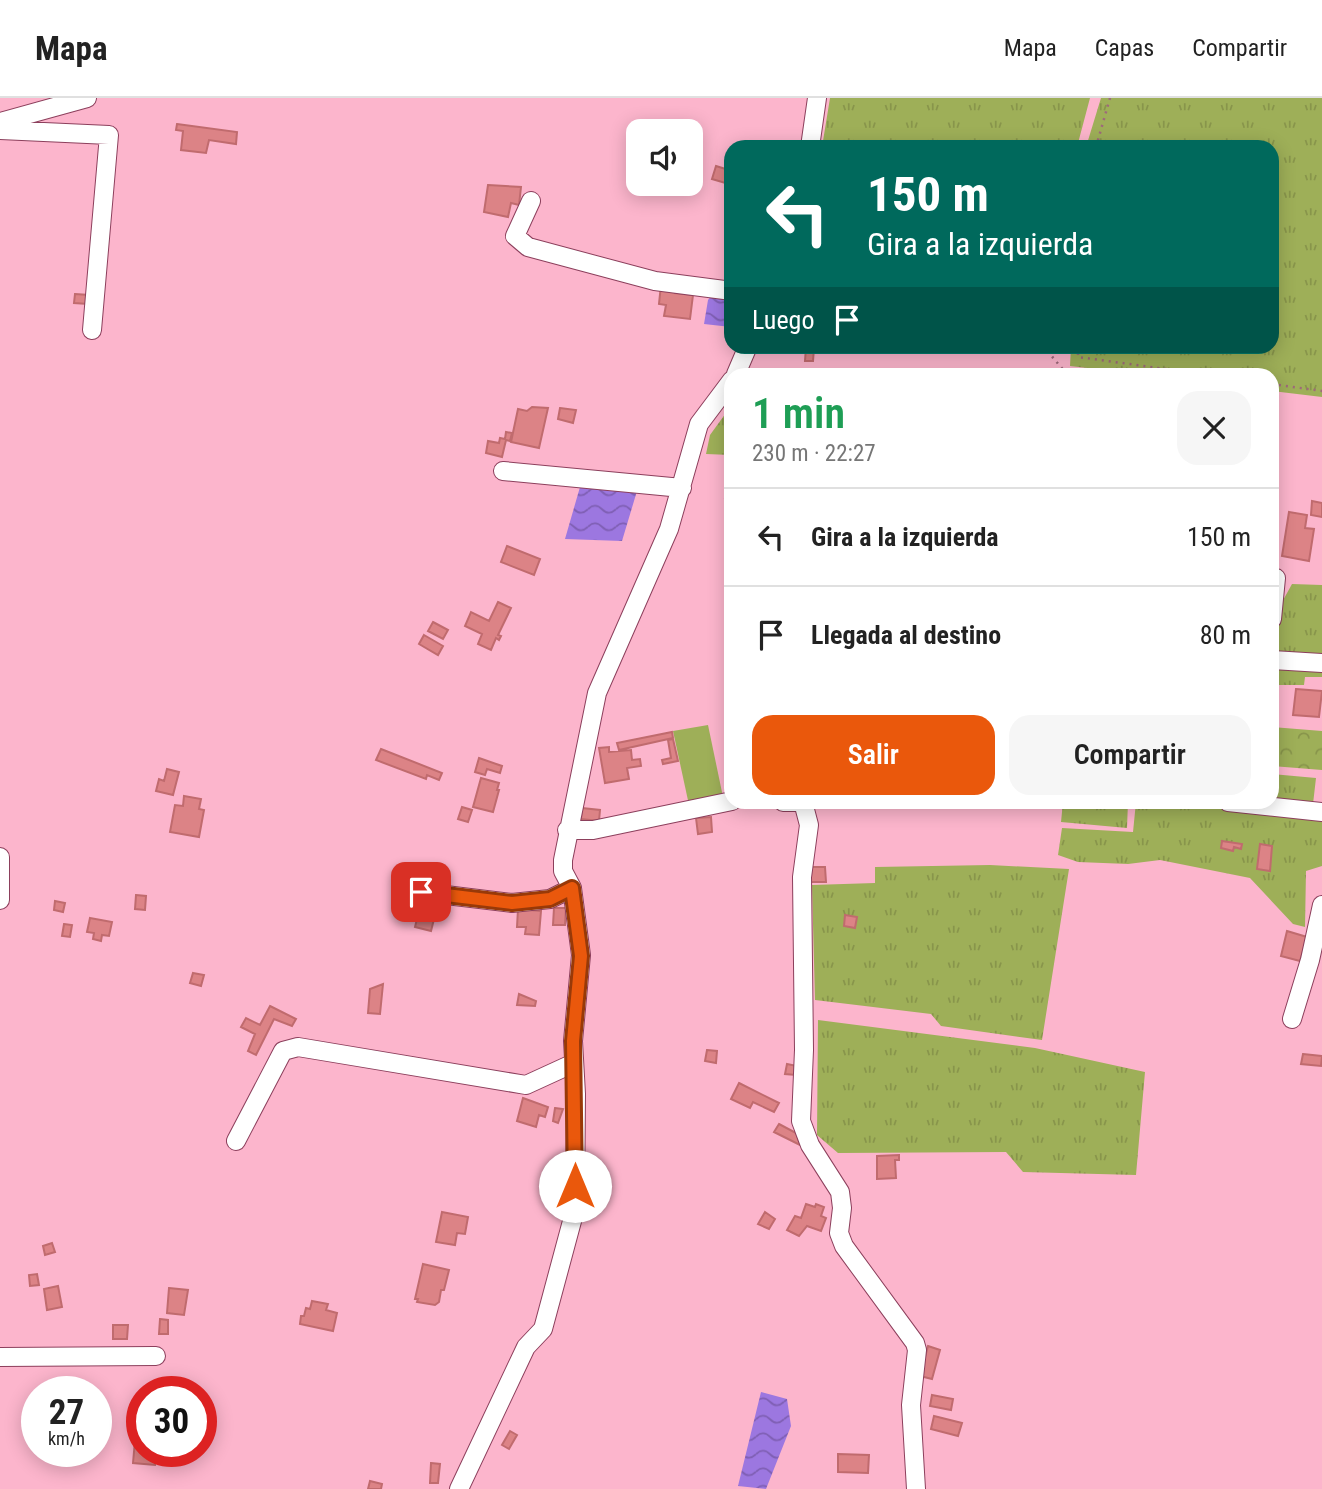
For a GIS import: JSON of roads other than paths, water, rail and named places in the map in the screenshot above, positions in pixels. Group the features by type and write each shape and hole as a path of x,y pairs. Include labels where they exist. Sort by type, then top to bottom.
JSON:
{"street":[{"path":"0,122 88,98"},
{"path":"811,140 817,98"},
{"path":"0,130 109,135 92,330"},
{"path":"531,201 514,236 528,247 655,281 724,290"},
{"path":"460,1489 526,1347 543,1329 575,1210 573,1041 581,956 572,888 564,871 563,860 597,693 669,529 699,424 724,391"},
{"path":"503,471 682,488"},
{"path":"1279,660 1322,663"},
{"path":"567,830 606,828 724,803"},
{"path":"1279,807 1322,812"},
{"path":"806,809 809,825 802,877 804,1050 801,1121 810,1145 838,1184 842,1209 839,1233 844,1245 915,1343 916,1362 911,1405 916,1489"},
{"path":"0,857 0,900"},
{"path":"421,892 512,903 550,899 572,888"},
{"path":"1292,1018 1310,960 1322,905"},
{"path":"236,1140 283,1051 298,1047 526,1085 574,1063"},
{"path":"0,1357 156,1356"}],"water":[{"path":"711,296 724,297 724,326 704,324"},
{"path":"580,487 637,491 622,541 565,539"},
{"path":"761,1392 787,1399 791,1426 766,1489 738,1486"}]}
